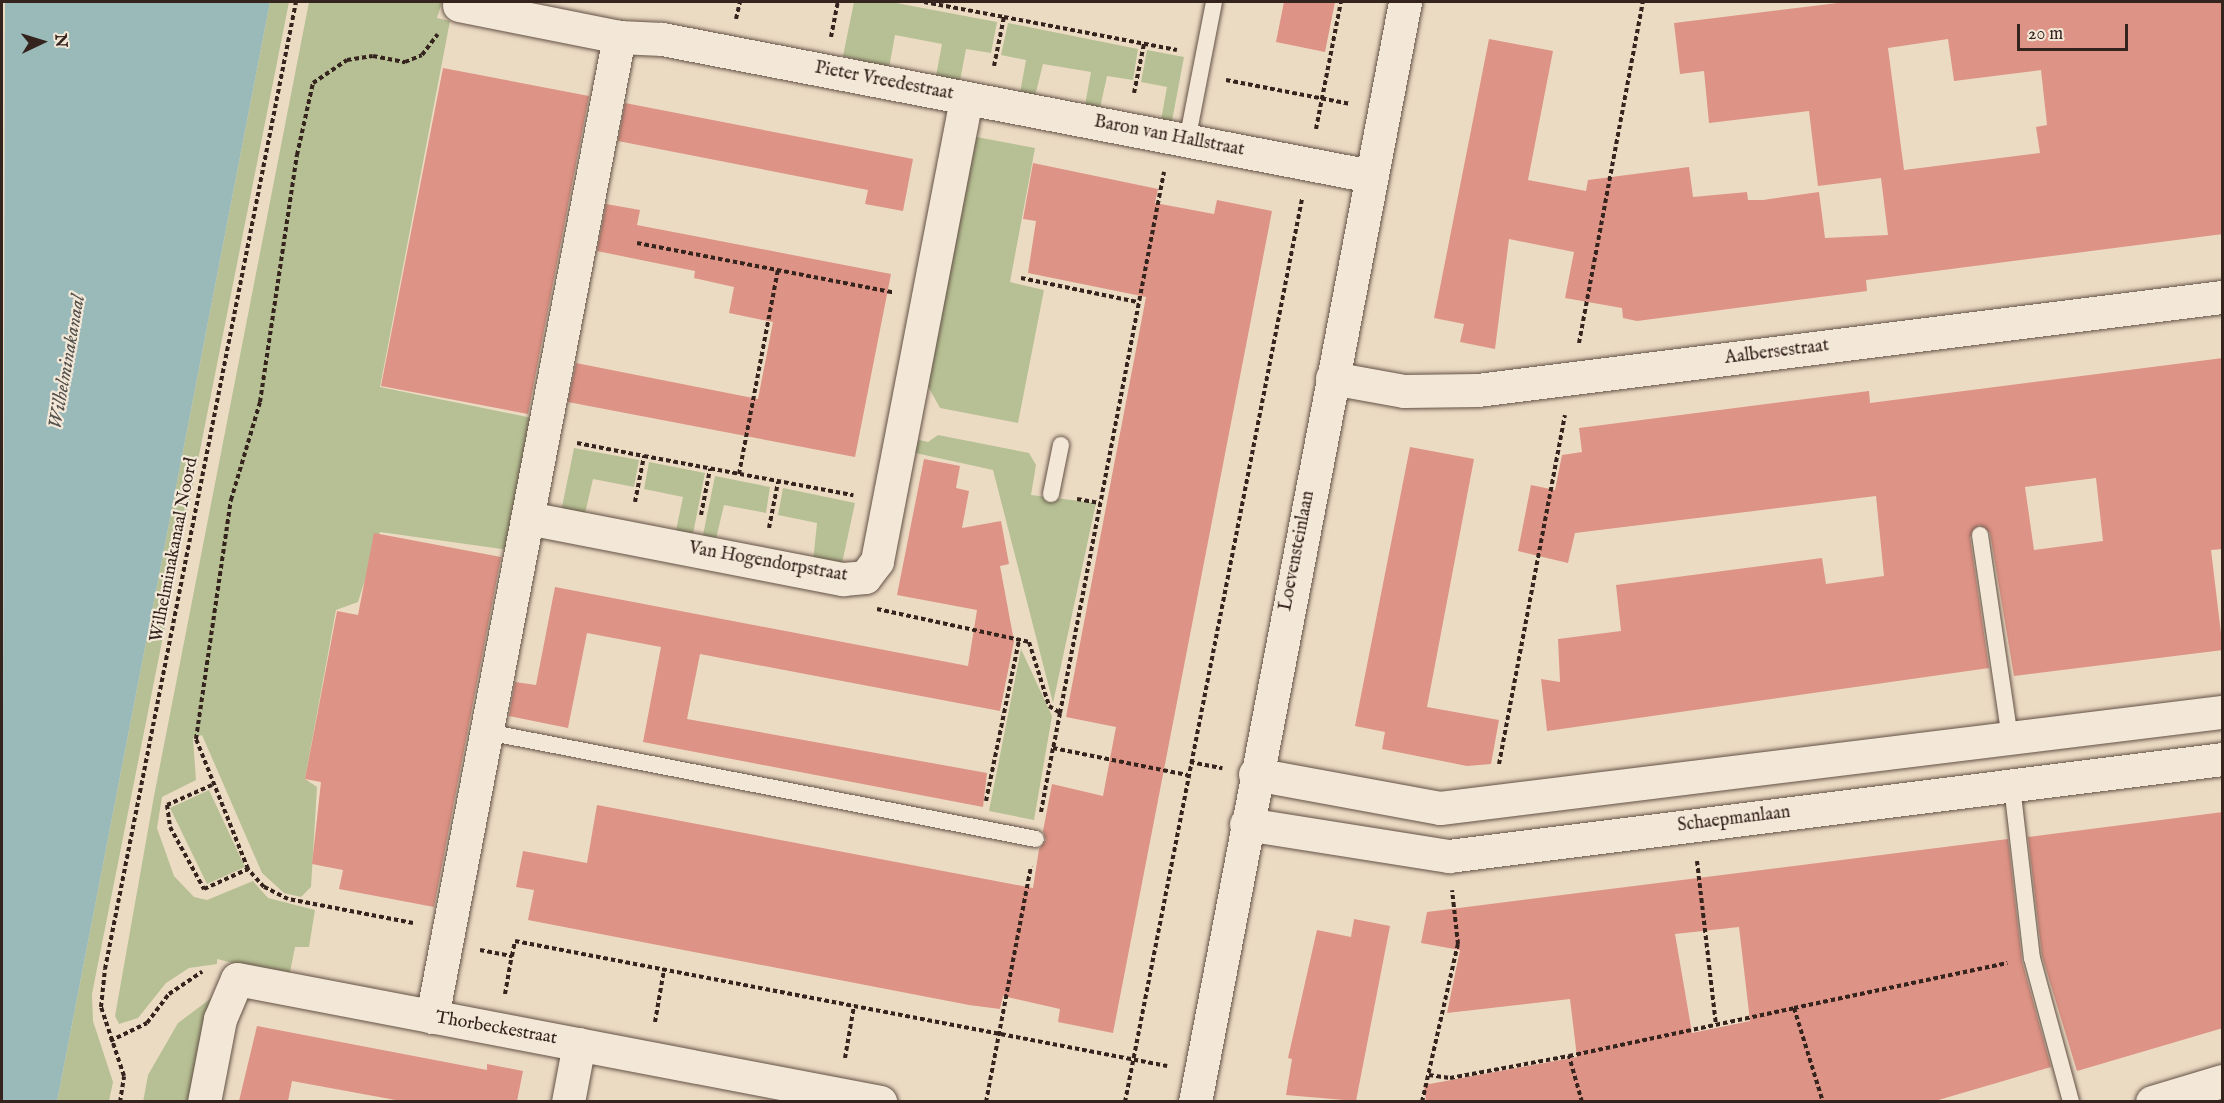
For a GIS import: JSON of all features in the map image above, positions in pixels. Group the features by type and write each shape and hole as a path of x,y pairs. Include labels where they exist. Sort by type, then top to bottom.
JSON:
{"street":[{"name":"Loevensteinlaan","path":"1198,1087 1255,774 1405,2"},
{"name":"Pieter Vreedestraat","path":"459,5 619,36 662,39 977,100 926,298 877,561 865,577"},
{"path":"432,1017 619,36"},
{"name":"Baron van Hallstraat","path":"977,100 1371,176"},
{"name":"Aalbersestraat","path":"1332,378 1404,391 1478,390 2223,297"},
{"name":"Van Hogendorpstraat","path":"528,518 762,565 843,579 865,577"},
{"path":"1255,774 1440,808 2223,711"},
{"name":"Schaepmanlaan","path":"1246,824 1449,856 2223,759"},
{"name":"Thorbeckestraat","path":"204,1101 220,1019 237,979 880,1101"},
{"path":"568,1101 579,1044"},
{"path":"2152,1101 2223,1081"}],"lane":[{"path":"1179,139 1200,75 1214,2"},
{"path":"1051,494 1061,445"},
{"path":"1980,535 2010,738"},
{"path":"487,732 1036,839"},
{"path":"2012,786 2032,958 2071,1101"}],"path":[{"name":"Wilhelminakanaal Noord","path":"120,1101 124,1076 110,1041 101,1007 105,969 296,2"},
{"path":"924,2 1204,55"},
{"path":"1125,1101 1187,775 1341,2"},
{"path":"459,5 422,55 405,62 373,56 347,60 313,84 305,108 260,402 231,500 215,636 197,714 196,738 212,785 248,869 264,887 288,899 408,920 446,944 512,956 516,941 1133,1060 1198,1087"},
{"path":"977,100 1004,17"},
{"path":"1127,129 1144,44"},
{"path":"1200,75 1384,110"},
{"path":"986,1101 1138,302 1179,139"},
{"path":"637,243 926,298"},
{"path":"739,474 778,270"},
{"path":"1021,278 1138,302"},
{"path":"542,436 888,502"},
{"path":"627,538 644,456"},
{"path":"694,551 710,469"},
{"path":"762,565 778,482"},
{"name":"Van Hogendorpstraat","path":"865,577 879,613 1018,640"},
{"path":"980,829 1018,640 1029,642 1049,706 1060,713"},
{"path":"1053,748 1187,775"},
{"path":"212,785 167,805 170,828 204,889 248,869"},
{"path":"1693,825 1716,1024"},
{"path":"1422,1101 1458,944 1449,856"},
{"path":"1429,1075 1450,1078 1569,1056 2032,958"},
{"path":"648,1057 664,970"},
{"path":"110,1041 147,1023 187,982"},
{"path":"838,1093 854,1006"},
{"path":"1794,1008 1823,1101"},
{"path":"1569,1056 1582,1101"}],"green space":[{"path":"270,2 289,2 92,994 93,1021 113,1082 109,1101 57,1102"},
{"path":"309,2 442,2 437,18 450,21 380,387 532,418 509,550 380,532 358,602 336,610 305,779 317,787 311,887 301,897 284,893 262,873 202,735 193,738 196,780 162,797 157,828 174,876 194,897 207,900 253,881 268,898 315,910 309,947 295,947 289,977 217,959 217,964 189,968 166,983 138,1018 119,1024 115,1016 154,796"},
{"path":"854,2 891,2 997,22 991,53 966,49 960,81 936,76 942,44 895,35 889,68 843,56"},
{"path":"1008,23 1138,49 1133,80 1107,76 1100,108 1085,105 1091,72 1043,64 1035,96 1020,93 1026,60 1001,55"},
{"path":"1147,50 1184,57 1172,121 1161,120 1167,87 1141,82"},
{"path":"971,136 1035,148 1010,282 1044,290 1018,423 940,408 924,379"},
{"path":"938,435 1029,453 1036,465 1031,495 1096,503 1053,703 993,470 911,452 919,440 928,442"},
{"path":"574,448 639,460 634,487 593,479 584,518 561,512"},
{"path":"649,462 705,473 692,539 675,535 683,497 644,489"},
{"path":"715,476 770,487 766,513 724,505 715,543 702,540"},
{"path":"783,488 855,503 841,568 813,562 817,523 778,515"},
{"path":"1021,649 1052,716 1034,820 989,811"},
{"path":"209,790 245,867 207,884 170,808"},
{"path":"214,996 194,1101 143,1102 148,1075 178,1023"}],"water":[{"name":"Wilhelminakanaal","path":"5,2 270,2 57,1102 2,1101"}],"building":[{"path":"1284,2 1335,2 1325,52 1276,42"},
{"path":"1846,2 2223,2 2223,234 1866,280 1867,291 1637,321 1623,318 1622,308 1565,298 1574,252 1509,239 1495,349 1460,342 1464,324 1434,318 1489,39 1553,51 1528,180 1586,191 1588,180 1689,167 1693,197 1747,192 1748,200 1763,200 1819,192 1825,238 1888,235 1881,178 1818,186 1809,111 1709,123 1704,71 1680,74 1674,23","holes":["1948,39 1954,81 2041,70 2047,125 2036,127 2040,153 1904,170 1888,48"]},
{"path":"443,68 589,96 528,414 381,386"},
{"path":"625,103 913,159 903,211 865,204 868,190 618,141"},
{"path":"1033,163 1158,189 1155,203 1214,214 1217,200 1272,211 1113,1033 1058,1022 1060,1009 1003,996 1000,1009 969,1005 528,920 534,890 516,887 523,851 587,863 597,805 1033,888 1039,849 1046,840 1043,831 1052,784 1103,796 1116,727 1066,717 1146,297 1028,273 1036,221 1023,219"},
{"path":"606,204 640,210 637,225 891,274 855,457 568,402 576,363 758,399 773,322 729,313 734,287 694,278 695,271 597,251"},
{"path":"2223,358 2223,549 2211,550 2223,650 2014,676 1990,533 1979,525 1970,537 1989,668 1547,731 1541,679 1560,682 1558,639 1621,631 1616,585 1822,558 1826,584 1884,576 1876,496 1575,533 1568,563 1518,551 1531,485 1555,490 1562,455 1582,452 1579,428 1869,391 1870,403","holes":["2096,478 2103,541 2034,550 2025,487"]},
{"path":"1410,447 1474,459 1427,707 1499,720 1491,764 1467,766 1382,749 1385,732 1355,726"},
{"path":"924,459 960,466 956,488 969,491 962,528 1001,521 1009,564 1000,566 1014,641 1000,711 700,654 687,719 987,773 983,807 643,742 661,647 587,633 568,728 509,716 515,682 536,685 555,587 968,666 977,610 897,595"},
{"path":"374,533 501,557 434,907 339,889 343,870 312,864 321,782 305,779 337,611 358,615"},
{"path":"2223,812 2223,1028 2077,1071 2042,956 2028,837"},
{"path":"2008,839 2022,961 2051,1067 1935,1101 1426,1101 1424,1085 1577,1057 1570,999 1447,1013 1460,950 1421,943 1427,912","holes":["1739,927 1750,1021 1692,1033 1675,934"]},
{"path":"1354,919 1390,926 1356,1101 1286,1095 1292,1059 1288,1058 1317,930 1351,937"},
{"path":"257,1026 487,1070 487,1064 523,1071 517,1101 401,1101 292,1081 288,1101 239,1101"}]}
